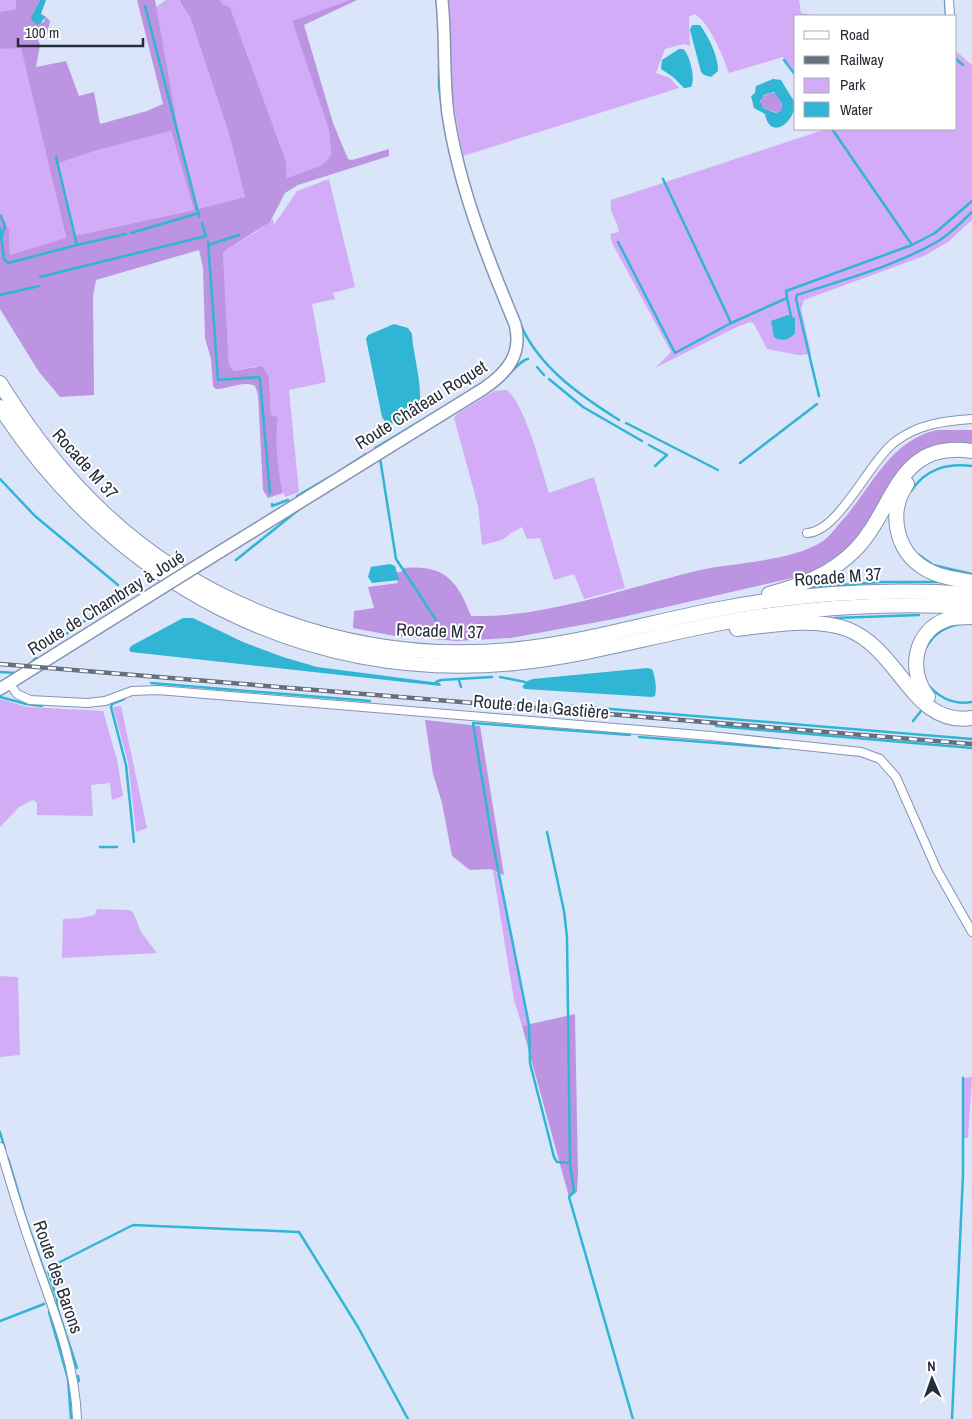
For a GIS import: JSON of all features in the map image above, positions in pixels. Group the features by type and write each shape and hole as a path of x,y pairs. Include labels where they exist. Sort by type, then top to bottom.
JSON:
{"highway":[{"name":"Rocade M 37","path":"0,383 37,438 89,499 125,532 163,561 205,586 248,608 295,626 339,639 395,649 476,652 563,643 710,611 783,600 844,594 911,592 972,594"},
{"name":"Rocade M 37","path":"0,407 31,452 68,496 129,552 170,581 206,602 243,620 297,640 344,653 393,662 476,666 565,656 737,620 829,608 894,605 972,607"},
{"path":"710,611 796,586 835,567 868,534 896,484 910,468 934,453 955,450 972,451"},
{"path":"972,460 945,458 926,466 915,474 903,488 896,518 901,542 915,562 934,573 972,582"},
{"path":"972,617 947,619 931,628 919,644 915,663 919,683 928,698 951,710 972,710"},
{"path":"682,631 812,623 846,629 860,635 878,648 930,709 950,718 972,718"}],"street":[{"name":"Route Château Roquet","path":"205,561 483,389 500,377 516,354 518,338 515,324 470,204 454,147 446,95 442,0"},
{"path":"949,0 950,15"},
{"path":"807,533 816,532 840,512 876,462 895,442 928,425 972,419"},
{"name":"Route de Chambray à Joué","path":"5,686 205,561"},
{"name":"Route de la Gastière","path":"5,686 23,698 39,701 97,702 132,691 149,690 711,736 861,752 880,759 896,777 910,814 937,870 972,932"},
{"name":"Route des Barons","path":"0,1147 22,1222 68,1354 74,1383 78,1419"}],"green space":[{"path":"0,0 16,0 16,9 0,12"},
{"path":"166,0 180,0 182,7 190,17 229,134 245,197 198,209 178,128 156,7"},
{"path":"220,0 349,0 292,21 329,130 331,154 326,162 287,178 286,161 230,7 222,4"},
{"path":"449,0 799,0 801,13 812,15 794,15 794,75 783,57 729,73 711,32 700,18 694,14 689,17 690,46 684,44 665,49 656,73 670,78 679,88 463,156 452,94"},
{"path":"21,47 66,239 10,255 9,230 0,212 0,49"},
{"path":"957,52 972,65 972,220 948,242 924,256 804,300 801,309 811,354 798,355 767,349 754,324 750,322 655,368 671,352 612,243 610,234 619,232 611,210 611,200 823,130 957,130"},
{"path":"171,131 194,210 74,236 59,163 98,150"},
{"path":"329,179 355,287 333,293 335,299 312,304 326,382 289,390 299,492 285,497 277,457 278,417 271,415 269,377 257,366 234,371 229,365 223,252 273,219 274,225 297,191"},
{"path":"506,390 513,396 526,421 549,493 594,477 625,588 584,599 574,574 554,580 540,538 527,539 522,527 502,540 482,545 478,506 454,418 457,414 494,391"},
{"path":"0,699 27,707 103,711 117,760 123,796 112,800 110,783 91,785 93,816 37,815 37,803 33,800 19,807 0,827"},
{"path":"121,706 147,828 136,832 128,762 113,707"},
{"path":"493,871 499,874 529,1025 522,1026 514,1000"},
{"path":"97,909 129,910 133,912 141,932 157,953 62,958 63,919 95,915"},
{"path":"0,976 18,977 20,1055 0,1057"},
{"path":"972,1077 968,1138 963,1138 963,1078"}],"shaded area":[{"path":"16,0 40,0 33,13 43,23 46,17 50,21 47,35 35,31 40,45 36,67 66,61 79,96 94,92 100,124 147,111 163,104 137,0 155,0 178,128 198,209 245,197 229,134 190,17 180,0 220,0 222,4 230,7 286,161 287,178 317,167 326,162 331,154 329,130 292,21 349,0 357,0 304,25 333,123 348,159 352,160 389,149 389,156 298,185 285,193 270,222 223,252 229,365 234,371 262,366 269,377 271,415 278,417 277,455 283,493 268,498 263,490 258,395 255,386 241,384 216,389 213,386 211,359 205,338 203,268 199,250 96,280 93,296 94,395 60,397 39,372 0,309 0,212 9,230 10,255 66,238 21,48 0,49 0,12 16,9","holes":["171,131 194,210 74,236 59,163 98,150"]},
{"path":"776,93 782,103 781,111 778,113 763,108 760,104 761,97"},
{"path":"937,430 972,430 972,443 948,444 929,449 914,457 893,481 874,514 850,546 829,563 805,575 614,619 511,638 456,641 395,636 353,628 354,611 374,608 368,587 398,583 394,573 404,571 402,568 417,567 429,569 447,577 460,593 471,616 500,615 530,612 589,600 705,569 766,560 797,553 811,548 827,538 893,456 920,436"},
{"path":"425,720 480,726 504,875 490,869 470,870 452,856 442,803 433,774"},
{"path":"575,1014 578,1174 577,1192 569,1197 522,1026"}],"water":[{"path":"40,0 46,0 41,14 46,17 38,25 33,22 31,17"},
{"path":"692,25 700,25 715,53 718,71 711,77 701,72 690,30"},
{"path":"679,49 683,49 686,52 690,62 693,74 691,87 684,88 661,69 662,60"},
{"path":"773,79 781,80 794,101 794,110 791,117 782,126 777,128 772,126 765,114 754,108 751,96 755,93 756,86","holes":["774,92 782,103 781,111 776,113 763,108 760,101 764,95"]},
{"path":"788,315 795,318 795,333 785,340 777,339 774,337 771,321"},
{"path":"394,324 408,328 412,334 420,404 418,412 411,417 390,424 386,423 382,417 366,339 368,335"},
{"path":"390,564 395,566 399,580 372,583 368,577 371,567"},
{"path":"183,618 193,618 243,642 317,667 440,683 441,686 131,652 129,650 131,646"},
{"path":"652,669 655,679 656,693 652,697 525,689 522,687 527,681 533,679"}],"waterway":[{"path":"945,0 946,15"},
{"path":"145,6 199,216"},
{"path":"784,60 794,73"},
{"path":"957,60 963,65"},
{"path":"439,65 439,87 445,128"},
{"path":"833,130 912,245"},
{"path":"0,228 4,259 8,263 77,245 56,157"},
{"path":"663,179 731,323"},
{"path":"787,298 786,291 912,245 935,233 972,201"},
{"path":"819,396 796,299 797,295 870,271 923,249 944,237 972,212"},
{"path":"131,233 199,213"},
{"path":"1,216 5,226 1,238"},
{"path":"202,223 206,236"},
{"path":"77,245 126,234"},
{"path":"208,245 239,235"},
{"path":"40,277 206,236"},
{"path":"208,242 218,380 259,377 270,493"},
{"path":"618,242 675,353 731,323 787,298 791,316"},
{"path":"0,295 39,286"},
{"path":"520,323 528,339 549,367 590,401 619,420"},
{"path":"494,388 520,363 528,359"},
{"path":"537,367 544,375"},
{"path":"549,379 583,407 642,441"},
{"path":"740,463 817,404"},
{"path":"375,448 424,419"},
{"path":"626,423 718,470"},
{"path":"649,445 667,455 655,466"},
{"path":"343,469 366,454"},
{"path":"380,458 396,559 436,620"},
{"path":"911,491 923,477 937,469 963,465 972,466"},
{"path":"297,496 328,478"},
{"path":"0,479 35,516 118,585"},
{"path":"272,504 272,506 288,500"},
{"path":"236,560 302,507"},
{"path":"919,555 933,565 972,574"},
{"path":"811,587 882,582 938,582"},
{"path":"56,641 120,596"},
{"path":"835,618 919,615"},
{"path":"926,648 940,632 960,624"},
{"path":"32,662 36,658"},
{"path":"0,672 16,673"},
{"path":"436,682 441,680 492,677"},
{"path":"500,677 525,682"},
{"path":"459,680 461,687"},
{"path":"151,683 370,701"},
{"path":"929,686 938,694 954,702 972,702"},
{"path":"0,697 42,706"},
{"path":"124,699 112,704 111,707 126,765 134,842"},
{"path":"563,705 972,739"},
{"path":"913,721 921,711"},
{"path":"630,735 473,723 491,834 529,1025 530,1063 554,1157 557,1162 570,1163 574,1192 569,1197 633,1419"},
{"path":"716,726 972,748"},
{"path":"639,737 780,748"},
{"path":"547,832 564,911 567,937 570,1163"},
{"path":"100,847 117,847"},
{"path":"952,1419 963,1174 963,1078"},
{"path":"0,1132 5,1149"},
{"path":"8,1158 26,1219 53,1296"},
{"path":"57,1299 48,1271 50,1267 133,1225 299,1232 358,1327 408,1419"},
{"path":"57,1298 57,1307 77,1368"},
{"path":"0,1321 44,1304"},
{"path":"49,1312 68,1379 71,1419"},
{"path":"78,1376 79,1381"}],"railway":[{"path":"0,664 972,744"}]}
